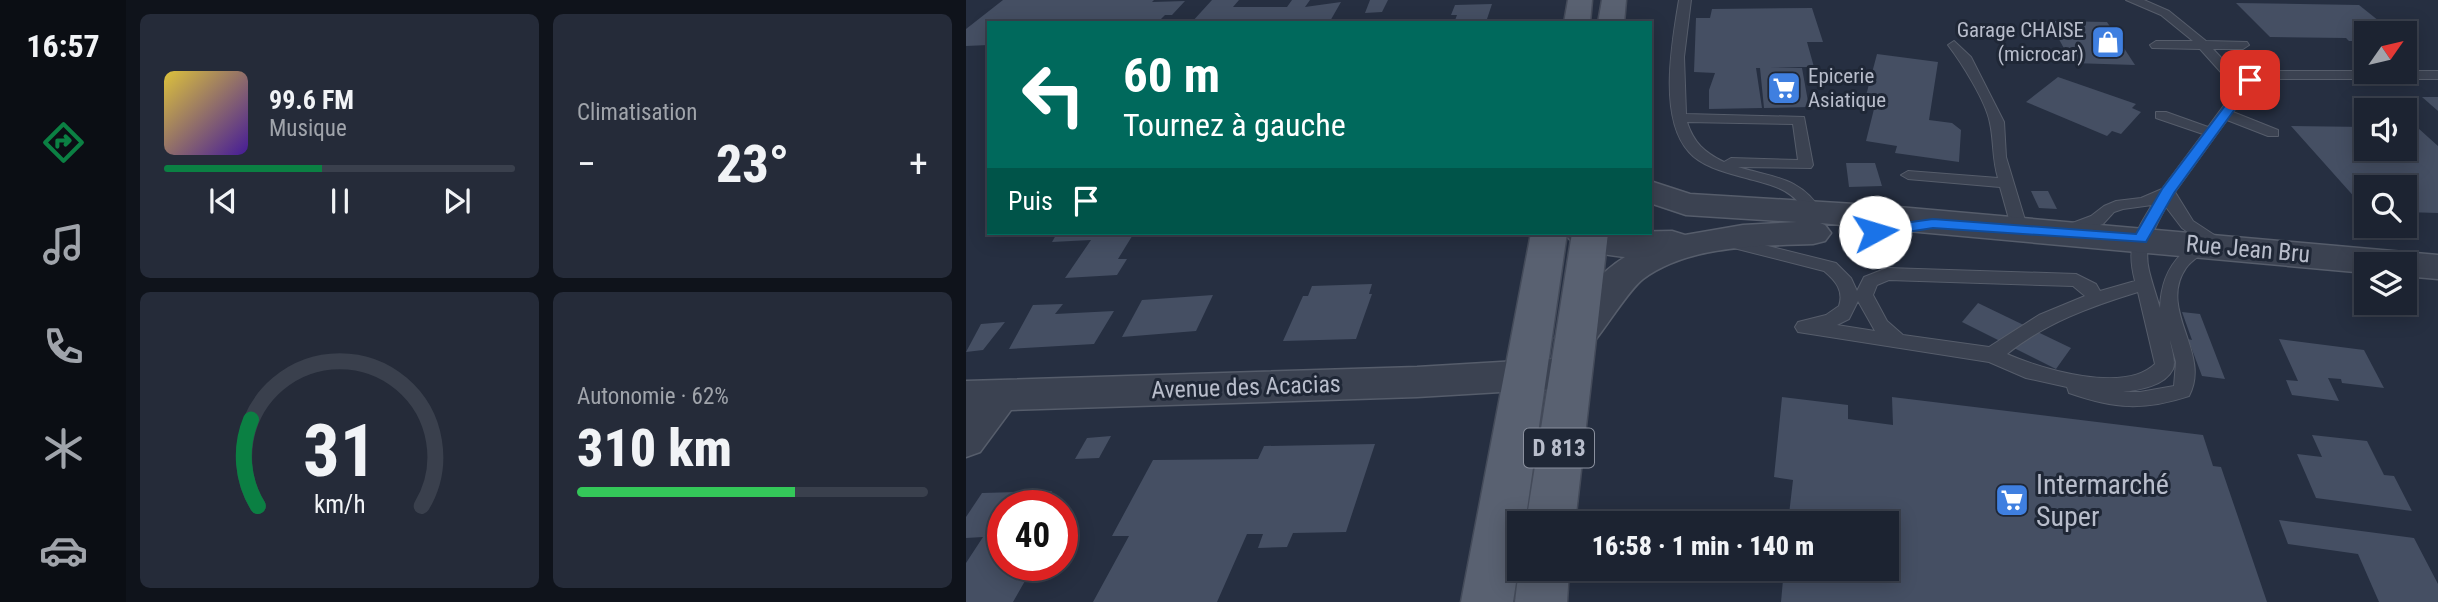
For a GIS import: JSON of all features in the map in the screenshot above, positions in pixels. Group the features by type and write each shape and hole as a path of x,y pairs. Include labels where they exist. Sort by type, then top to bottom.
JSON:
{"main road":[{"path":"1577,21 1580,0"},
{"path":"1611,21 1614,0"},
{"name":"D 813","path":"1549,235 1541,291 1557,362 1551,511"},
{"name":"D 813","path":"1487,602 1557,362 1583,235"},
{"path":"1541,602 1543,581"}],"street":[{"name":"Rue Jean Bru","path":"1652,192 1686,204"},
{"name":"Rue Jean Bru","path":"1652,203 1810,204 1933,223 2438,267"},
{"name":"Rue Jean Bru","path":"1587,235 1631,247 1797,233 1875,232 1933,223"},
{"path":"1541,291 1582,235"},
{"name":"Rue Jean Bru","path":"1557,362 1601,300 1630,270 1663,254 1720,239"},
{"name":"Avenue des Acacias","path":"983,396 1417,382 1557,362"},
{"path":"966,440 983,396"}],"lane":[{"path":"1685,0 1679,42 1679,118 1686,141 1694,151 1713,162 1789,186 1810,204"},
{"path":"2132,0 2145,2 2169,14 2243,89"},
{"path":"1954,45 1965,57 1997,122 1999,158 2020,230"},
{"path":"2156,45 2244,46"},
{"path":"2024,370 2095,384 2138,383 2156,377 2165,366 2155,318 2138,260 2140,239 2167,192 2250,80 2268,75 2438,75"},
{"path":"2225,114 2273,133"},
{"path":"2161,115 2210,132"},
{"path":"1679,118 1799,120 1806,165 1713,162"},
{"path":"1801,165 1810,204"},
{"path":"1908,175 2007,183"},
{"path":"2061,233 2097,220 2109,209 2121,204 2144,202 2167,192"},
{"path":"1720,239 1830,267 1844,277 1850,299 1842,316 1804,327 1992,355 2024,370 2105,399 2146,402 2182,391 2188,366 2167,311 2170,285 2180,263 2215,246 2177,215 2167,192"},
{"path":"1897,340 1881,326 1864,295 1870,281 1887,274 1983,275 2076,281 2090,288 2095,298"},
{"path":"1992,355 2016,334 2095,298 2144,284"}],"building":[{"path":"1003,0 1185,1 1172,15 1165,15 1159,21 987,21 987,45 966,46 966,29"},
{"path":"1212,0 1239,0 1233,7 1287,7 1292,0 1310,0 1305,7 1341,2 1330,21 1193,21"},
{"path":"1370,0 1388,0 1382,12 1365,13"},
{"path":"2236,3 2359,5 2379,21 2354,21 2354,41 2346,38 2270,37"},
{"path":"1492,4 1486,21 1455,21 1457,15 1451,15 1455,5"},
{"path":"1812,8 1823,42 1807,42 1814,67 1769,67 1802,68 1809,107 1764,108 1760,68 1756,68 1762,108 1709,109 1709,90 1715,73 1694,72 1696,18 1710,18 1712,9"},
{"path":"2049,21 2107,22 2135,65 2072,63"},
{"path":"1877,54 1938,62 1929,120 1952,123 1961,130 1959,162 1895,153 1897,146 1866,141 1874,109 1863,107"},
{"path":"2058,77 2136,104 2132,108 2141,112 2121,134 2112,131 2107,136 2026,102"},
{"path":"2422,97 2438,97 2438,111"},
{"path":"2291,126 2354,127 2354,161 2417,161 2417,128 2438,146 2438,213 2417,212 2417,175 2354,175 2354,197"},
{"path":"1846,163 1875,163 1882,186 1849,187"},
{"path":"2031,191 2048,191 2057,209 2039,208"},
{"path":"1056,235 1133,235 1118,259 1127,259 1117,275 1065,278 1091,240 1052,242"},
{"path":"1372,284 1369,294 1372,294 1356,339 1283,341 1303,296 1308,296 1312,286"},
{"path":"1213,295 1196,331 1122,337 1142,300"},
{"path":"1978,303 2071,348 2056,369 1962,322"},
{"path":"1063,304 1055,314 1114,311 1094,344 1009,349 1033,305"},
{"path":"2182,312 2200,314 2225,379 2202,376 2188,339 2192,340"},
{"path":"1005,322 983,350 966,352 981,324"},
{"path":"2279,339 2364,350 2384,388 2342,383 2341,379 2328,378 2339,401 2292,395 2286,380 2298,381"},
{"name":"Intermarché Super","path":"1782,397 1848,405 1848,419 1893,425 1892,397 2203,435 2213,466 2221,467 2267,602 1781,602 1783,581 1899,581 1899,511 1789,511 1793,480 1774,477"},
{"path":"2312,435 2367,441 2384,475 2394,476 2412,511 2316,498 2297,454 2322,457"},
{"path":"1111,436 1099,458 1075,459 1087,438"},
{"path":"1375,444 1346,532 1293,533 1287,547 1258,548 1263,534 1247,534 1217,602 1093,602 1129,536 1112,536 1153,460 1258,459 1264,446"},
{"path":"982,493 987,493 987,581 1025,581 1013,602 966,602 966,563 983,537 966,538 966,517"},
{"path":"2279,520 2414,538 2438,584 2438,602 2379,602 2358,554 2288,544"}],"place":[{"name":"Garage CHAISE (microcar)","path":"2108,42"},
{"name":"Epicerie Asiatique","path":"1784,88"},
{"name":"Intermarché Super","path":"2012,500"}],"route":[{"path":"1875,232 1933,223 2140,239 2167,192 2250,80"}]}
